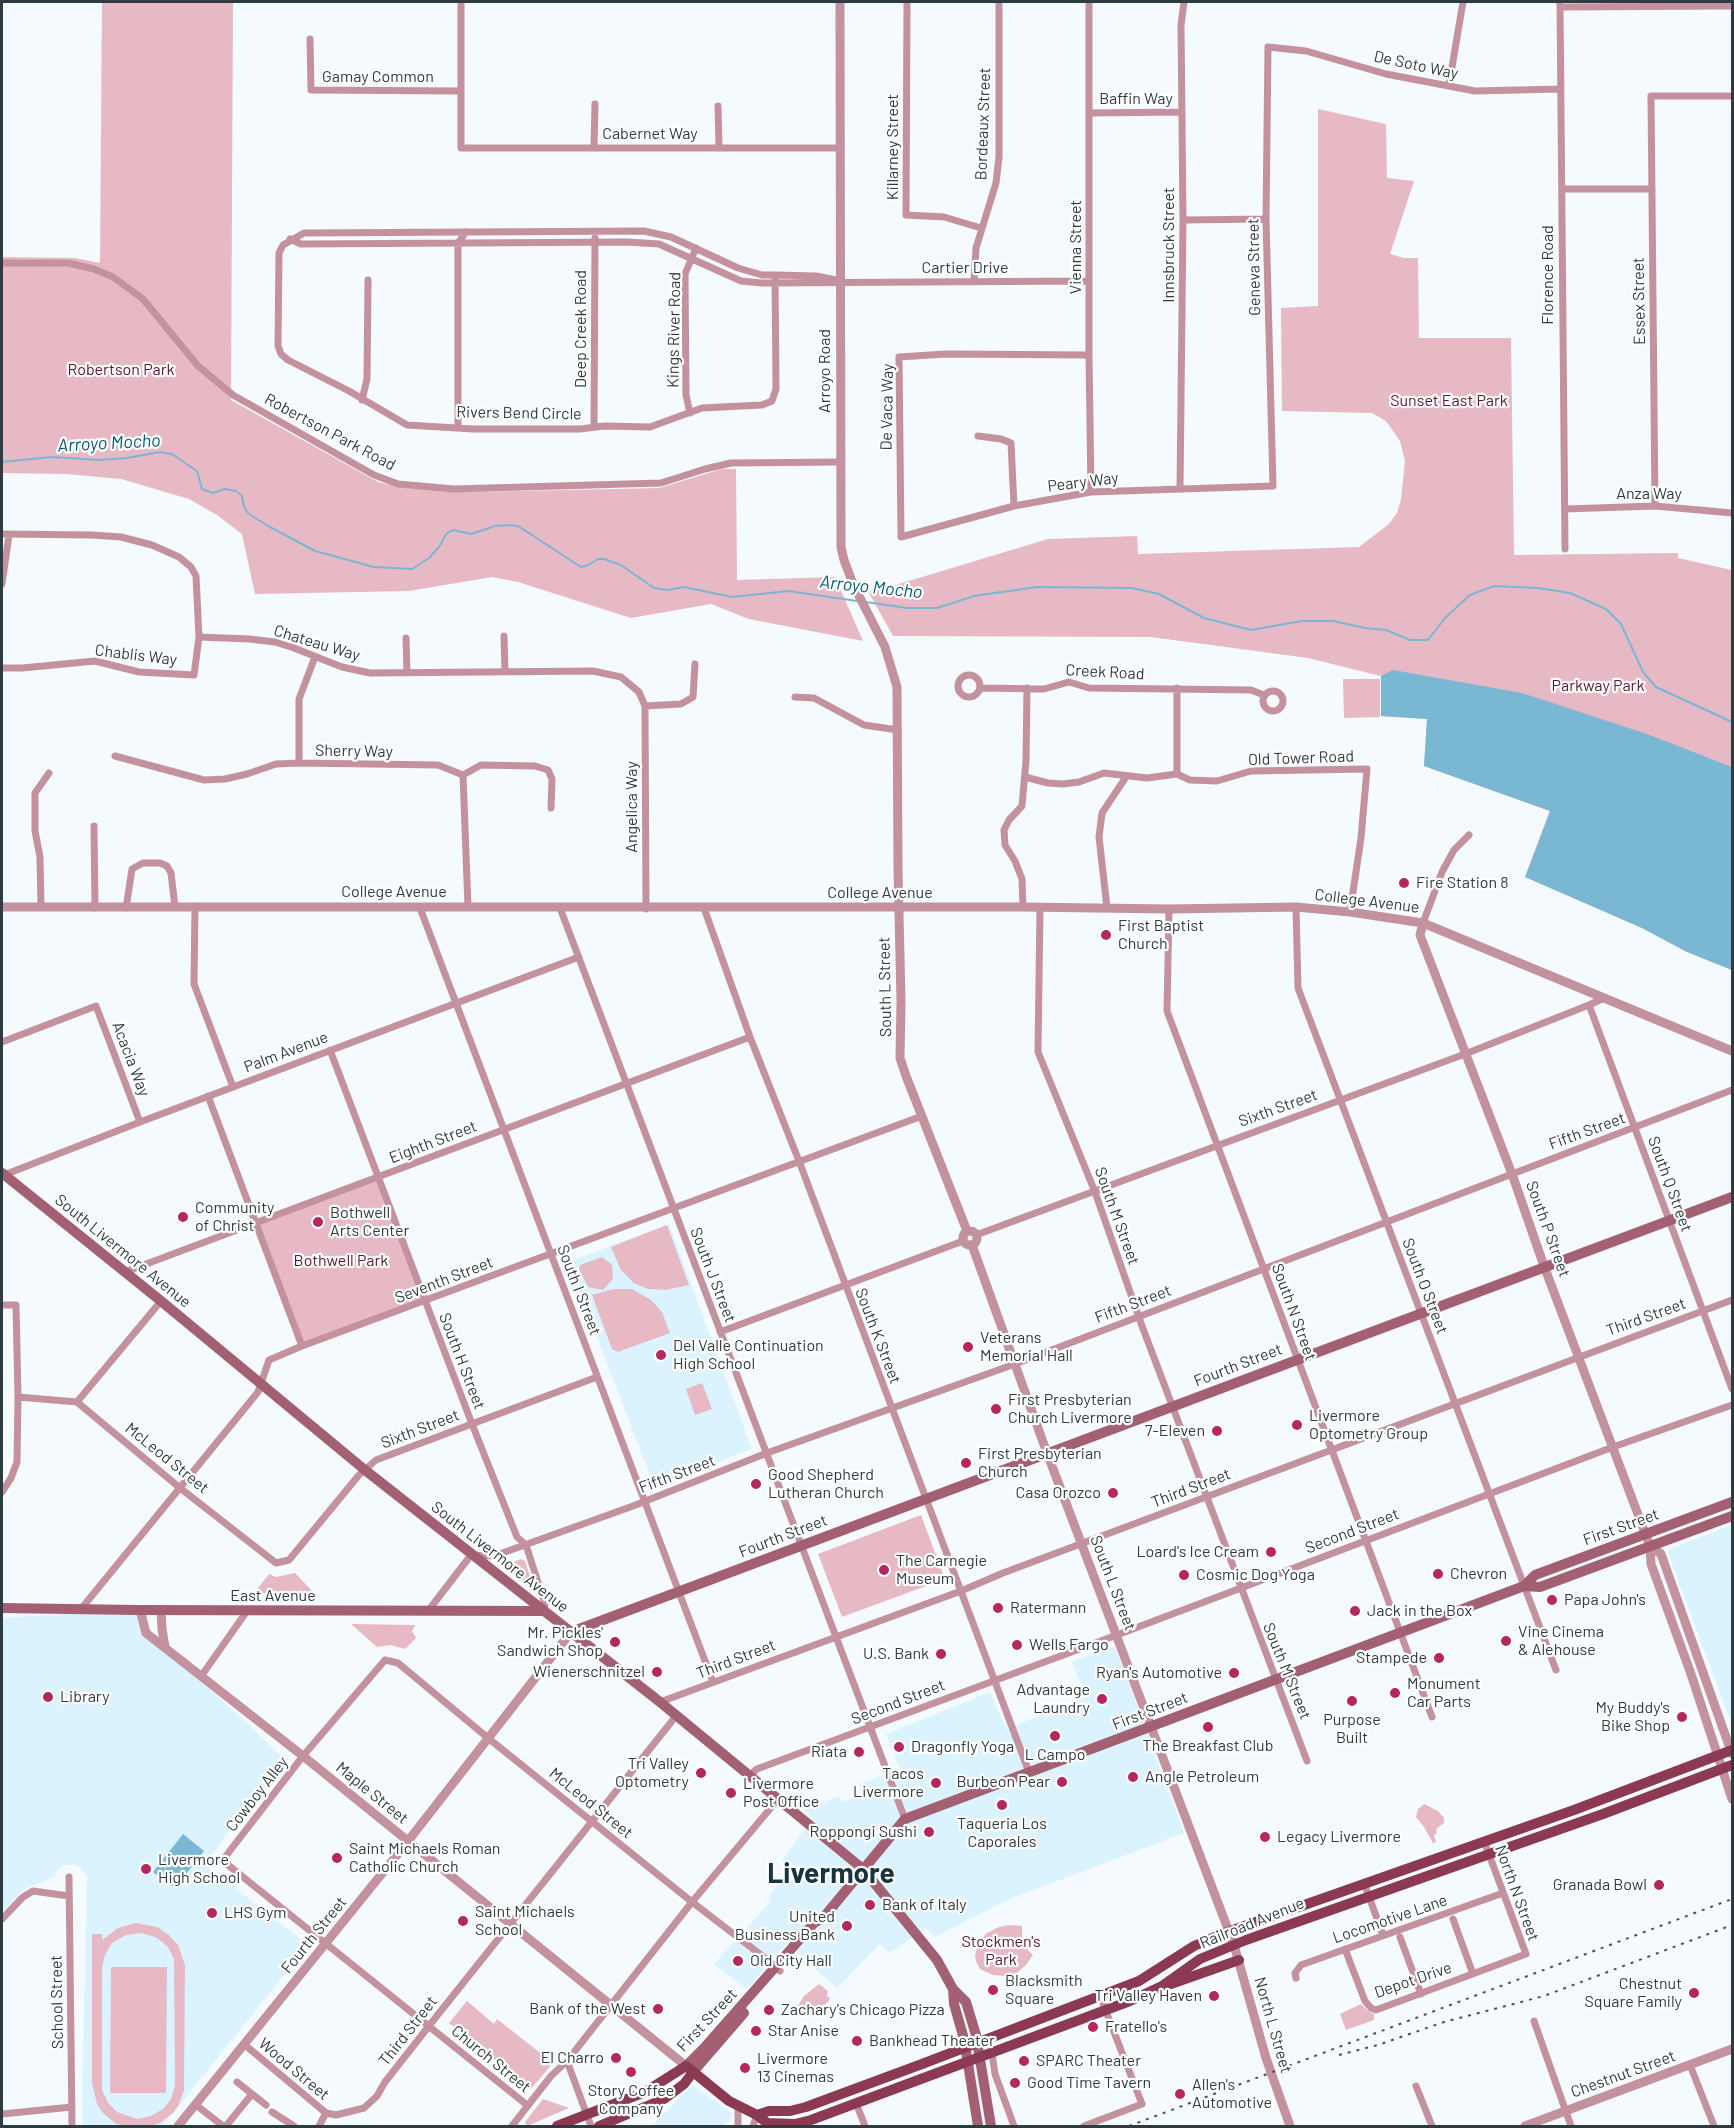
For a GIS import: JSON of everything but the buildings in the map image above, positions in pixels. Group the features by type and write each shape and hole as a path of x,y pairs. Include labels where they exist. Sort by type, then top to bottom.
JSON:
{"main road":[{"name":"South Livermore Avenue","path":"3,1174 365,1470 660,1702 863,1869 937,1960 953,1989 966,2002 977,2043 991,2127"},
{"name":"Fourth Street","path":"571,1632 1732,1197"},
{"name":"First Street","path":"1524,1586 1535,1575 1732,1502"},
{"name":"First Street","path":"599,2127 664,2099 684,2084 690,2069 704,2048 777,1969 820,1928 824,1917 905,1819 1524,1586 1540,1587 1732,1516"},
{"name":"East Avenue","path":"2,1608 544,1611"},
{"name":"Railroad Avenue","path":"757,2115 769,2111 790,2111 806,2107 965,2048 1139,1981 1194,1946 1229,1931 1732,1752"},
{"name":"Railroad Avenue","path":"757,2115 767,2123 795,2124 856,2103 1151,1992 1200,1959 1234,1945 1728,1767"},
{"path":"1151,1992 1239,1960"},
{"name":"South Livermore Avenue","path":"953,1989 978,2127"},
{"name":"First Street","path":"557,2127 645,2092 690,2069"},
{"name":"Maple Street","path":"690,2069 738,2107 757,2115"}],"street":[{"path":"460,91 461,2"},
{"name":"Arroyo Road","path":"840,2 842,547 853,584 892,666 897,687 898,730"},
{"name":"Killarney Street","path":"908,2 906,215 944,217 981,228"},
{"name":"Bordeaux Street","path":"974,281 976,248 996,183 999,157 999,2"},
{"name":"Vienna Street","path":"1089,2 1091,492"},
{"name":"Innsbruck Street","path":"1180,489 1183,220 1181,25 1184,2"},
{"path":"1449,85 1463,2"},
{"path":"1560,4 1732,6"},
{"name":"Florence Road","path":"1560,4 1565,549"},
{"name":"Gamay Common","path":"310,39 311,90 460,91"},
{"name":"De Soto Way","path":"1268,47 1306,51 1386,74 1475,91 1560,89"},
{"name":"Geneva Street","path":"1268,47 1266,219 1274,486"},
{"name":"Cabernet Way","path":"460,91 461,148 840,148"},
{"name":"Essex Street","path":"1655,506 1651,96 1732,96"},
{"path":"594,148 595,104"},
{"path":"718,106 719,147"},
{"name":"Baffin Way","path":"1089,113 1182,112"},
{"path":"1562,189 1651,189"},
{"path":"1183,220 1266,219"},
{"name":"Deep Creek Road","path":"594,427 595,231"},
{"path":"458,427 458,243 466,232"},
{"path":"290,239 304,233 656,232 738,268 776,279"},
{"path":"290,239 301,244 595,242 659,244 741,281 816,276 841,281"},
{"name":"Rivers Bend Circle","path":"290,239 283,245 278,261 278,346 280,354 407,424 580,429 650,427 702,408 762,405 772,401 776,388 776,279"},
{"name":"Kings River Road","path":"690,413 686,395 686,274 696,248"},
{"name":"Robertson Park Road","path":"2,264 68,263 94,269 113,278 143,299 198,366 233,395 374,475 398,484 454,489 661,483 705,469 731,464 840,462"},
{"path":"362,400 367,379 368,280"},
{"name":"Cartier Drive","path":"841,281 1089,281"},
{"name":"De Vaca Way","path":"901,537 899,357 946,354 1089,355"},
{"path":"978,436 1001,439 1011,443 1014,506"},
{"name":"Peary Way","path":"901,537 1014,506 1091,492 1274,486"},
{"name":"Anza Way","path":"1565,509 1655,506 1732,513"},
{"path":"2,584 5,534 121,537 152,545 179,557 191,567 195,576 199,637"},
{"path":"504,636 505,672"},
{"name":"Chateau Way","path":"199,637 275,642 342,667 370,673 593,671 621,677 639,692 645,706"},
{"name":"Chablis Way","path":"2,668 95,661 139,672 194,675 199,637"},
{"path":"406,638 406,673"},
{"path":"299,763 299,699 315,657"},
{"path":"645,706 681,704 693,697 695,664"},
{"name":"Creek Road","path":"980,688 1044,688 1069,682 1089,688 1251,690 1264,696"},
{"path":"1023,907 1022,879 1005,845 1004,830 1009,820 1022,806 1027,688"},
{"path":"1177,688 1177,774"},
{"path":"795,697 814,698 864,725 898,730"},
{"name":"Angelica Way","path":"645,706 646,909"},
{"name":"South L Street","path":"898,730 902,1002 900,1058 971,1233"},
{"name":"Sherry Way","path":"115,756 204,780 236,777 276,764 299,763 438,765 463,775"},
{"path":"468,907 463,775 481,765 535,766 548,770 552,779 551,808"},
{"name":"Old Tower Road","path":"1025,777 1048,783 1064,784 1079,782 1104,773 1147,778 1177,774 1190,780 1217,781 1251,771 1367,769 1361,838 1350,912"},
{"path":"41,907 40,857 35,831 35,794 49,772"},
{"path":"1107,908 1099,837 1102,813 1126,777"},
{"path":"94,826 95,908"},
{"path":"1423,923 1442,872 1454,850 1469,835"},
{"path":"126,908 132,869 143,863 160,863 167,866 171,873 175,907"},
{"path":"195,906 194,984 233,1087"},
{"name":"College Avenue","path":"2,908 195,906 1169,909 1296,907 1423,923 1732,1051"},
{"name":"South O Street","path":"1296,907 1298,988 1556,1670"},
{"name":"South I Street","path":"420,908 713,1682"},
{"name":"South J Street","path":"560,908 905,1819"},
{"name":"South K Street","path":"704,908 750,1037 799,1161 1029,1772"},
{"name":"South M Street","path":"1040,908 1038,1052 1095,1191 1172,1406 1307,1761"},
{"name":"South N Street","path":"1169,909 1167,1011 1432,1717"},
{"name":"South P Street","path":"1423,923 1420,935 1646,1534 1650,1546 1651,1564 1719,1755 1728,1767 1732,1799"},
{"name":"Palm Avenue","path":"3,1174 579,957"},
{"path":"1589,1005 1604,998"},
{"name":"Sixth Street","path":"971,1233 1095,1191 1465,1054 1589,1005"},
{"name":"South Q Street","path":"1589,1005 1732,1389"},
{"name":"Acacia Way","path":"2,1042 96,1006 140,1122"},
{"name":"Eighth Street","path":"125,1272 750,1037"},
{"name":"South H Street","path":"330,1050 472,1424 517,1537 526,1545 545,1604 544,1611"},
{"name":"Fifth Street","path":"471,1555 491,1557 526,1545 1014,1364 1732,1090"},
{"path":"208,1096 303,1346"},
{"name":"Seventh Street","path":"81,1609 258,1392 269,1360 922,1116"},
{"path":"720,1332 845,1285 967,1243 963,1234 971,1233"},
{"name":"South L Street","path":"967,1243 1229,1931"},
{"name":"Third Street","path":"660,1702 961,1591 1732,1299"},
{"path":"18,1397 77,1402 161,1301"},
{"path":"2,1305 16,1305 18,1397 17,1462 3,1491"},
{"name":"Sixth Street","path":"290,1560 365,1470 376,1460 597,1377"},
{"name":"McLeod Street","path":"77,1402 180,1488 276,1563 290,1560"},
{"name":"Second Street","path":"749,1776 757,1769 870,1726 1613,1447 1732,1405"},
{"name":"South P Street","path":"1650,1546 1660,1554 1732,1752"},
{"path":"428,1611 471,1555"},
{"name":"Maple Street","path":"140,1610 146,1633 303,1756 690,2069"},
{"path":"161,1610 165,1647"},
{"path":"202,1676 247,1611"},
{"name":"Fourth Street","path":"178,2127 408,1841 571,1632"},
{"name":"McLeod Street","path":"303,1756 385,1660 398,1663 488,1738 777,1969"},
{"name":"Third Street","path":"326,2113 336,2115 364,2108 377,2096 385,2082 429,2026 676,1716"},
{"name":"Cowboy Alley","path":"303,1756 226,1856 228,1865 325,1944"},
{"path":"512,2127 527,2105 567,2061 692,1902 779,1798"},
{"name":"North N Street","path":"1484,1841 1526,1954"},
{"name":"School Street","path":"69,1877 72,2127"},
{"path":"1364,1883 1383,1935"},
{"path":"2,1918 23,1897 33,1891 69,1896"},
{"name":"Locomotive Lane","path":"1296,1978 1295,1972 1301,1965 1503,1893"},
{"path":"1453,1919 1473,1974"},
{"name":"North L Street","path":"1229,1931 1266,2058 1290,2127"},
{"path":"1400,1937 1421,1994"},
{"name":"Church Street","path":"325,1944 527,2105"},
{"name":"Depot Drive","path":"1345,1949 1365,2001 1371,2008 1381,2009 1526,1954"},
{"path":"1084,2127 1142,2104 1100,1996"},
{"path":"1534,2021 1571,2127"},
{"name":"Wood Street","path":"245,2045 326,2113"},
{"name":"Chestnut Street","path":"1525,2127 1732,2049"},
{"path":"992,2053 994,2074 1014,2127"},
{"path":"567,2061 591,2127"},
{"path":"1690,2065 1714,2127"},
{"path":"237,2082 266,2105"},
{"path":"1416,2086 1432,2127"},
{"path":"196,2105 224,2127 252,2094"},
{"path":"856,2103 865,2127"},
{"path":"2,2114 72,2107"},
{"path":"738,2107 738,2127"},
{"path":"272,2112 294,2127"},
{"path":"319,2127 326,2113"},
{"path":"753,2127 757,2115"}],"shaded area":[{"name":"Del Valle Continuation High School","path":"669,1224 752,1449 654,1486 568,1262"},
{"path":"1732,1525 1732,1725 1668,1553 1670,1549"},
{"name":"Livermore High School","path":"140,1610 146,1633 165,1647 286,1760 204,1864 308,1945 163,2126 83,2126 87,1876 81,1868 64,1865 54,1877 24,1889 2,1912 2,1618"},
{"path":"1115,1646 1184,1833 1010,1899 935,1937 926,1928 890,1953 880,1944 837,1988 787,1944 747,1989 714,1964 771,1901 768,1897 791,1868 782,1860 813,1818 804,1810 839,1796 841,1802 863,1794 860,1784 900,1769 886,1734 990,1692 1006,1729 1086,1697 1072,1662"},
{"path":"693,2085 733,2114 725,2126 652,2126"}],"green space":[{"name":"Robertson Park","path":"102,2 233,2 231,400 378,482 404,488 472,492 659,488 722,469 736,469 737,580 835,577 863,641 749,619 711,604 631,618 518,582 492,577 409,591 255,594 242,534 217,515 189,499 121,479 66,474 2,473 2,257 75,258 100,263"},
{"name":"Parkway Park","path":"1318,109 1386,124 1387,178 1414,181 1390,254 1404,258 1418,258 1419,338 1511,338 1514,555 1678,553 1678,558 1732,570 1732,970 1687,952 1642,928 1525,877 1550,811 1424,766 1427,719 1381,716 1381,676 1308,658 1151,637 893,636 869,593 1048,539 1137,536 1138,554 1359,547 1389,524 1397,513 1401,499 1405,461 1400,441 1386,421 1372,413 1282,411 1281,308 1318,306"},
{"path":"1343,679 1380,679 1380,717 1344,718"},
{"name":"Bothwell Park","path":"378,1177 425,1302 302,1346 256,1223"},
{"path":"667,1225 689,1285 665,1290 648,1289 634,1283 621,1270 611,1247"},
{"path":"602,1257 612,1265 613,1279 603,1290 588,1287 579,1269 580,1265"},
{"path":"613,1289 632,1289 651,1300 662,1312 670,1333 618,1352 612,1349 592,1295"},
{"path":"702,1383 712,1409 695,1415 686,1389"},
{"path":"921,1515 945,1579 842,1617 818,1554"},
{"path":"521,1559 525,1561 535,1591 505,1568 506,1565"},
{"path":"295,1573 316,1595 254,1593 269,1574 276,1577"},
{"path":"351,1624 415,1625 412,1631 416,1638 405,1649 390,1645 377,1647"},
{"path":"1424,1804 1438,1811 1444,1818 1444,1823 1436,1829 1437,1833 1434,1836 1436,1842 1433,1843 1416,1817 1418,1809"},
{"path":"136,1923 157,1927 178,1945 185,1965 184,2090 174,2112 152,2126 123,2126 115,2123 102,2112 97,2104 92,2083 92,1934 102,1934 102,1940 118,1928","holes":["141,1933 155,1937 168,1947 174,1959 175,2085 171,2099 163,2109 151,2116 137,2119 117,2112 108,2103 102,2090 102,1968 105,1955 112,1943 126,1935"]},
{"name":"Stockmen's Park","path":"1010,1925 1022,1926 1022,1941 1033,1955 1017,1973 1005,1976 993,1975 980,1969 975,1955 979,1942 987,1933"},
{"path":"111,1967 167,1967 166,2093 110,2093"},
{"path":"819,1984 828,1991 827,1996 830,1998 819,2008 818,2013 813,2016 806,2015 798,2006 804,1996"},
{"path":"467,2001 494,2024 497,2019 553,2063 531,2089 449,2023"},
{"path":"1361,2004 1374,2014 1374,2020 1346,2030 1340,2014"},
{"path":"543,2099 569,2108 527,2126 525,2122"}],"water":[{"path":"1393,670 1522,693 1647,734 1732,767 1732,970 1687,952 1642,928 1525,877 1550,811 1424,766 1427,719 1381,716 1381,676"},
{"path":"183,1834 204,1851 175,1888 153,1872"}],"waterway":[{"name":"Arroyo Mocho","path":"2,462 52,457 99,460 160,452 172,454 197,471 202,489 213,493 225,489 236,491 242,496 244,507 249,514 270,527 315,551 374,567 412,569 429,558 447,533 453,530 471,534 495,526 510,525 518,526 581,567 598,559 604,559 621,565 654,588 668,590 684,587 732,597 789,591 857,601"},
{"name":"Arroyo Mocho","path":"866,602 907,608 937,608 974,596 1037,587 1132,588 1159,594 1204,618 1251,630 1302,621 1333,621 1386,630 1410,640 1428,640 1445,618 1470,595 1494,586 1538,588 1570,593 1606,609 1621,624 1643,672 1656,687 1732,722"}],"railway":[{"path":"1129,2126 1732,1899"},
{"path":"1339,2055 1378,2045 1444,2022 1544,1996 1732,1925"}],"place":[{"name":"Fire Station 8","path":"1404,883"},
{"name":"First Baptist Church","path":"1106,935"},
{"name":"Community of Christ","path":"183,1217"},
{"name":"Bothwell Arts Center","path":"318,1222"},
{"name":"Veterans Memorial Hall","path":"968,1347"},
{"name":"Del Valle Continuation High School","path":"661,1355"},
{"name":"First Presbyterian Church Livermore","path":"996,1409"},
{"name":"Livermore Optometry Group","path":"1297,1425"},
{"name":"7-Eleven","path":"1217,1431"},
{"name":"First Presbyterian Church","path":"966,1463"},
{"name":"Good Shepherd Lutheran Church","path":"756,1484"},
{"name":"Casa Orozco","path":"1113,1493"},
{"name":"Loard's Ice Cream","path":"1271,1552"},
{"name":"The Carnegie Museum","path":"884,1570"},
{"name":"Chevron","path":"1438,1574"},
{"name":"Cosmic Dog Yoga","path":"1184,1575"},
{"name":"Papa John's","path":"1552,1600"},
{"name":"Ratermann","path":"998,1608"},
{"name":"Jack in the Box","path":"1355,1611"},
{"name":"Vine Cinema & Alehouse","path":"1506,1641"},
{"name":"Mr. Pickles' Sandwich Shop","path":"615,1642"},
{"name":"Wells Fargo","path":"1017,1645"},
{"name":"U.S. Bank","path":"941,1654"},
{"name":"Stampede","path":"1439,1658"},
{"name":"Wienerschnitzel","path":"657,1672"},
{"name":"Ryan's Automotive","path":"1234,1673"},
{"name":"Monument Car Parts","path":"1395,1693"},
{"name":"Library","path":"48,1697"},
{"name":"Advantage Laundry","path":"1102,1699"},
{"name":"Purpose Built","path":"1352,1701"},
{"name":"My Buddy's Bike Shop","path":"1682,1717"},
{"name":"The Breakfast Club","path":"1208,1727"},
{"name":"L Campo","path":"1055,1736"},
{"name":"Dragonfly Yoga","path":"899,1747"},
{"name":"Riata","path":"859,1752"},
{"name":"Tri Valley Optometry","path":"701,1773"},
{"name":"Angle Petroleum","path":"1133,1777"},
{"name":"Burbeon Pear","path":"1062,1782"},
{"name":"Tacos Livermore","path":"936,1783"},
{"name":"Livermore Post Office","path":"731,1793"},
{"name":"Taqueria Los Caporales","path":"1002,1805"},
{"name":"Roppongi Sushi","path":"929,1832"},
{"name":"Legacy Livermore","path":"1265,1837"},
{"name":"Saint Michaels Roman Catholic Church","path":"337,1858"},
{"name":"Livermore High School","path":"146,1869"},
{"name":"Granada Bowl","path":"1659,1885"},
{"name":"Bank of Italy","path":"870,1905"},
{"name":"LHS Gym","path":"212,1913"},
{"name":"Saint Michaels School","path":"463,1921"},
{"name":"United Business Bank","path":"847,1926"},
{"name":"Old City Hall","path":"738,1961"},
{"name":"Blacksmith Square","path":"993,1990"},
{"name":"Chestnut Square Family","path":"1694,1993"},
{"name":"Tri Valley Haven","path":"1214,1996"},
{"name":"Bank of the West","path":"658,2009"},
{"name":"Zachary's Chicago Pizza","path":"769,2010"},
{"name":"Fratello's","path":"1093,2027"},
{"name":"Star Anise","path":"756,2031"},
{"name":"Bankhead Theater","path":"857,2041"},
{"name":"El Charro","path":"616,2058"},
{"name":"SPARC Theater","path":"1024,2061"},
{"name":"Livermore 13 Cinemas","path":"745,2068"},
{"name":"Story Coffee Company","path":"631,2072"},
{"name":"Good Time Tavern","path":"1015,2083"},
{"name":"Allen's Automotive","path":"1180,2094"}],"district":[{"name":"Livermore","path":"831,1874"}],"park label":[{"name":"Sunset East Park","path":"1449,401"}]}
